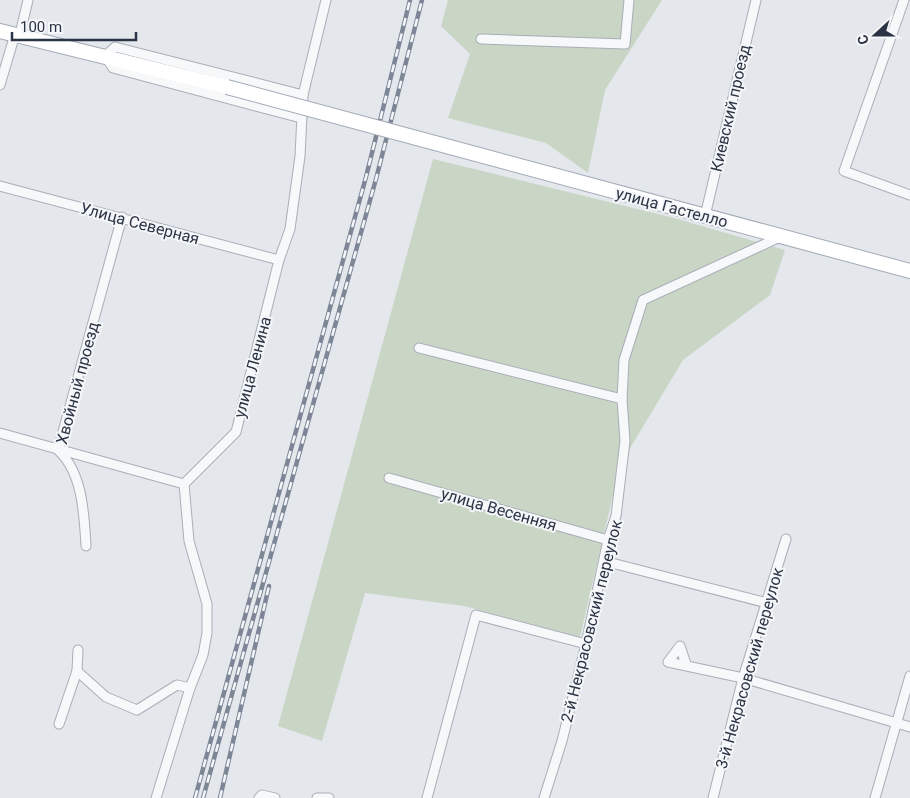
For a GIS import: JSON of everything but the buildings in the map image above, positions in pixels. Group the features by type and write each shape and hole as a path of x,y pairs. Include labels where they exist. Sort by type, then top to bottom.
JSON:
{"main road":[{"name":"улица Гастелло","path":"0,31 20,34 435,143 910,272"}],"street":[{"path":"0,85 13,41 20,34 28,0"},
{"name":"улица Ленина","path":"184,484 236,432 279,260 290,228 300,156 303,95 326,0"},
{"path":"481,39 625,44 629,0"},
{"name":"Киевский проезд","path":"705,216 756,0"},
{"path":"904,0 844,171 910,195"},
{"path":"301,118 113,68 104,56 114,47 303,95"},
{"name":"Улица Северная","path":"0,186 279,260"},
{"name":"Хвойный проезд","path":"86,546 83,503 67,459 58,450 122,217"},
{"path":"419,348 622,399 624,360 643,300 780,238"},
{"name":"2-й Некрасовский переулок","path":"544,798 586,644 608,540 616,516 625,441 622,399"},
{"path":"0,433 184,484 190,541 207,604 207,633 203,655 190,688 156,798"},
{"name":"улица Весенняя","path":"389,478 608,540"},
{"name":"3-й Некрасовский переулок","path":"713,798 743,678 786,539"},
{"path":"604,561 766,603"},
{"path":"427,798 476,616 586,644"},
{"path":"59,724 76,671 78,650"},
{"path":"686,664 743,678 910,727"},
{"path":"76,671 106,697 137,710 177,685 190,688"},
{"path":"875,798 898,724 910,676"},
{"path":"259,798 262,795 275,798"},
{"path":"317,798 329,798"}],"green space":[{"path":"448,0 662,0 605,90 588,173 546,143 448,118 470,54 441,26"},
{"path":"433,159 674,218 785,250 770,295 683,360 620,465 580,637 464,606 365,593 322,741 278,726"}],"railway":[{"path":"195,798 366,177 410,0"},
{"path":"203,798 376,179 422,0"},
{"path":"220,798 269,586"}]}
